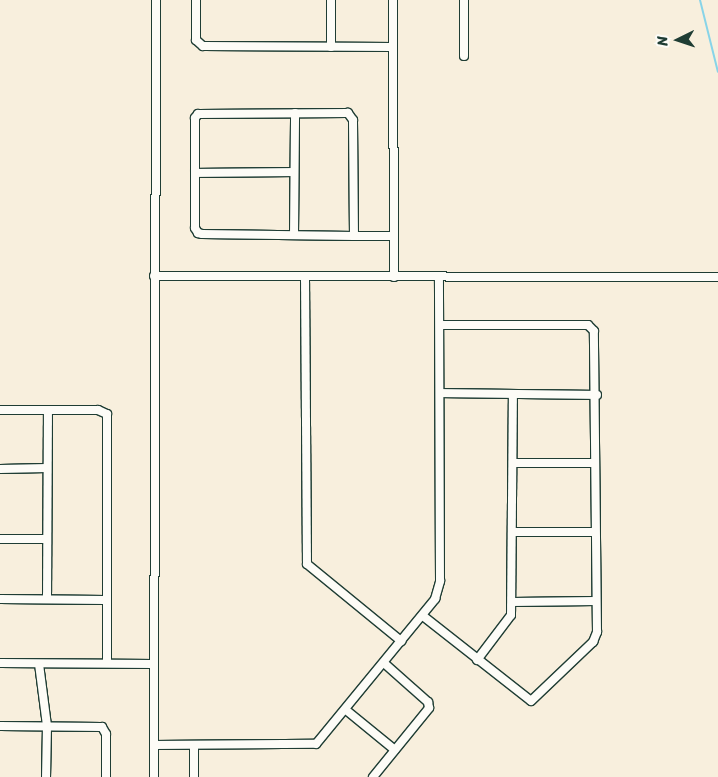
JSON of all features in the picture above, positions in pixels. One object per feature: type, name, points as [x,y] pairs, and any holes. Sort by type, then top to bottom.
[{"type":"street","points":[[154,777],[156,0]]},
{"type":"street","points":[[196,0],[196,40],[199,44],[393,47]]},
{"type":"street","points":[[331,0],[331,47]]},
{"type":"street","points":[[393,0],[392,236],[394,277]]},
{"type":"street","points":[[464,0],[464,56]]},
{"type":"street","points":[[294,113],[294,235]]},
{"type":"street","points":[[354,236],[351,116],[348,113],[198,114],[195,118],[195,228],[198,233],[354,236],[392,236]]},
{"type":"street","points":[[195,173],[293,172]]},
{"type":"street","points":[[154,276],[305,278],[718,277]]},
{"type":"street","points":[[305,278],[307,564],[401,641]]},
{"type":"street","points":[[154,745],[310,746],[320,741],[423,616],[435,598],[440,581],[440,278]]},
{"type":"street","points":[[423,616],[523,698],[534,700],[596,638],[595,463],[597,395],[594,331],[588,325],[440,325]]},
{"type":"street","points":[[440,393],[597,395]]},
{"type":"street","points":[[477,660],[508,622],[512,602],[513,394]]},
{"type":"street","points":[[0,410],[98,410],[106,414],[105,600],[107,663]]},
{"type":"street","points":[[47,599],[48,410]]},
{"type":"street","points":[[513,463],[595,463]]},
{"type":"street","points":[[0,469],[47,468]]},
{"type":"street","points":[[512,532],[595,532]]},
{"type":"street","points":[[0,539],[46,539]]},
{"type":"street","points":[[0,598],[105,600]]},
{"type":"street","points":[[512,602],[596,601]]},
{"type":"street","points":[[0,663],[153,664]]},
{"type":"street","points":[[373,777],[430,705],[384,663]]},
{"type":"street","points":[[39,664],[47,726],[46,777]]},
{"type":"street","points":[[346,710],[395,750]]},
{"type":"street","points":[[0,726],[105,729],[106,777]]},
{"type":"street","points":[[194,745],[194,777]]},
{"type":"waterway","points":[[700,0],[718,72]]}]
